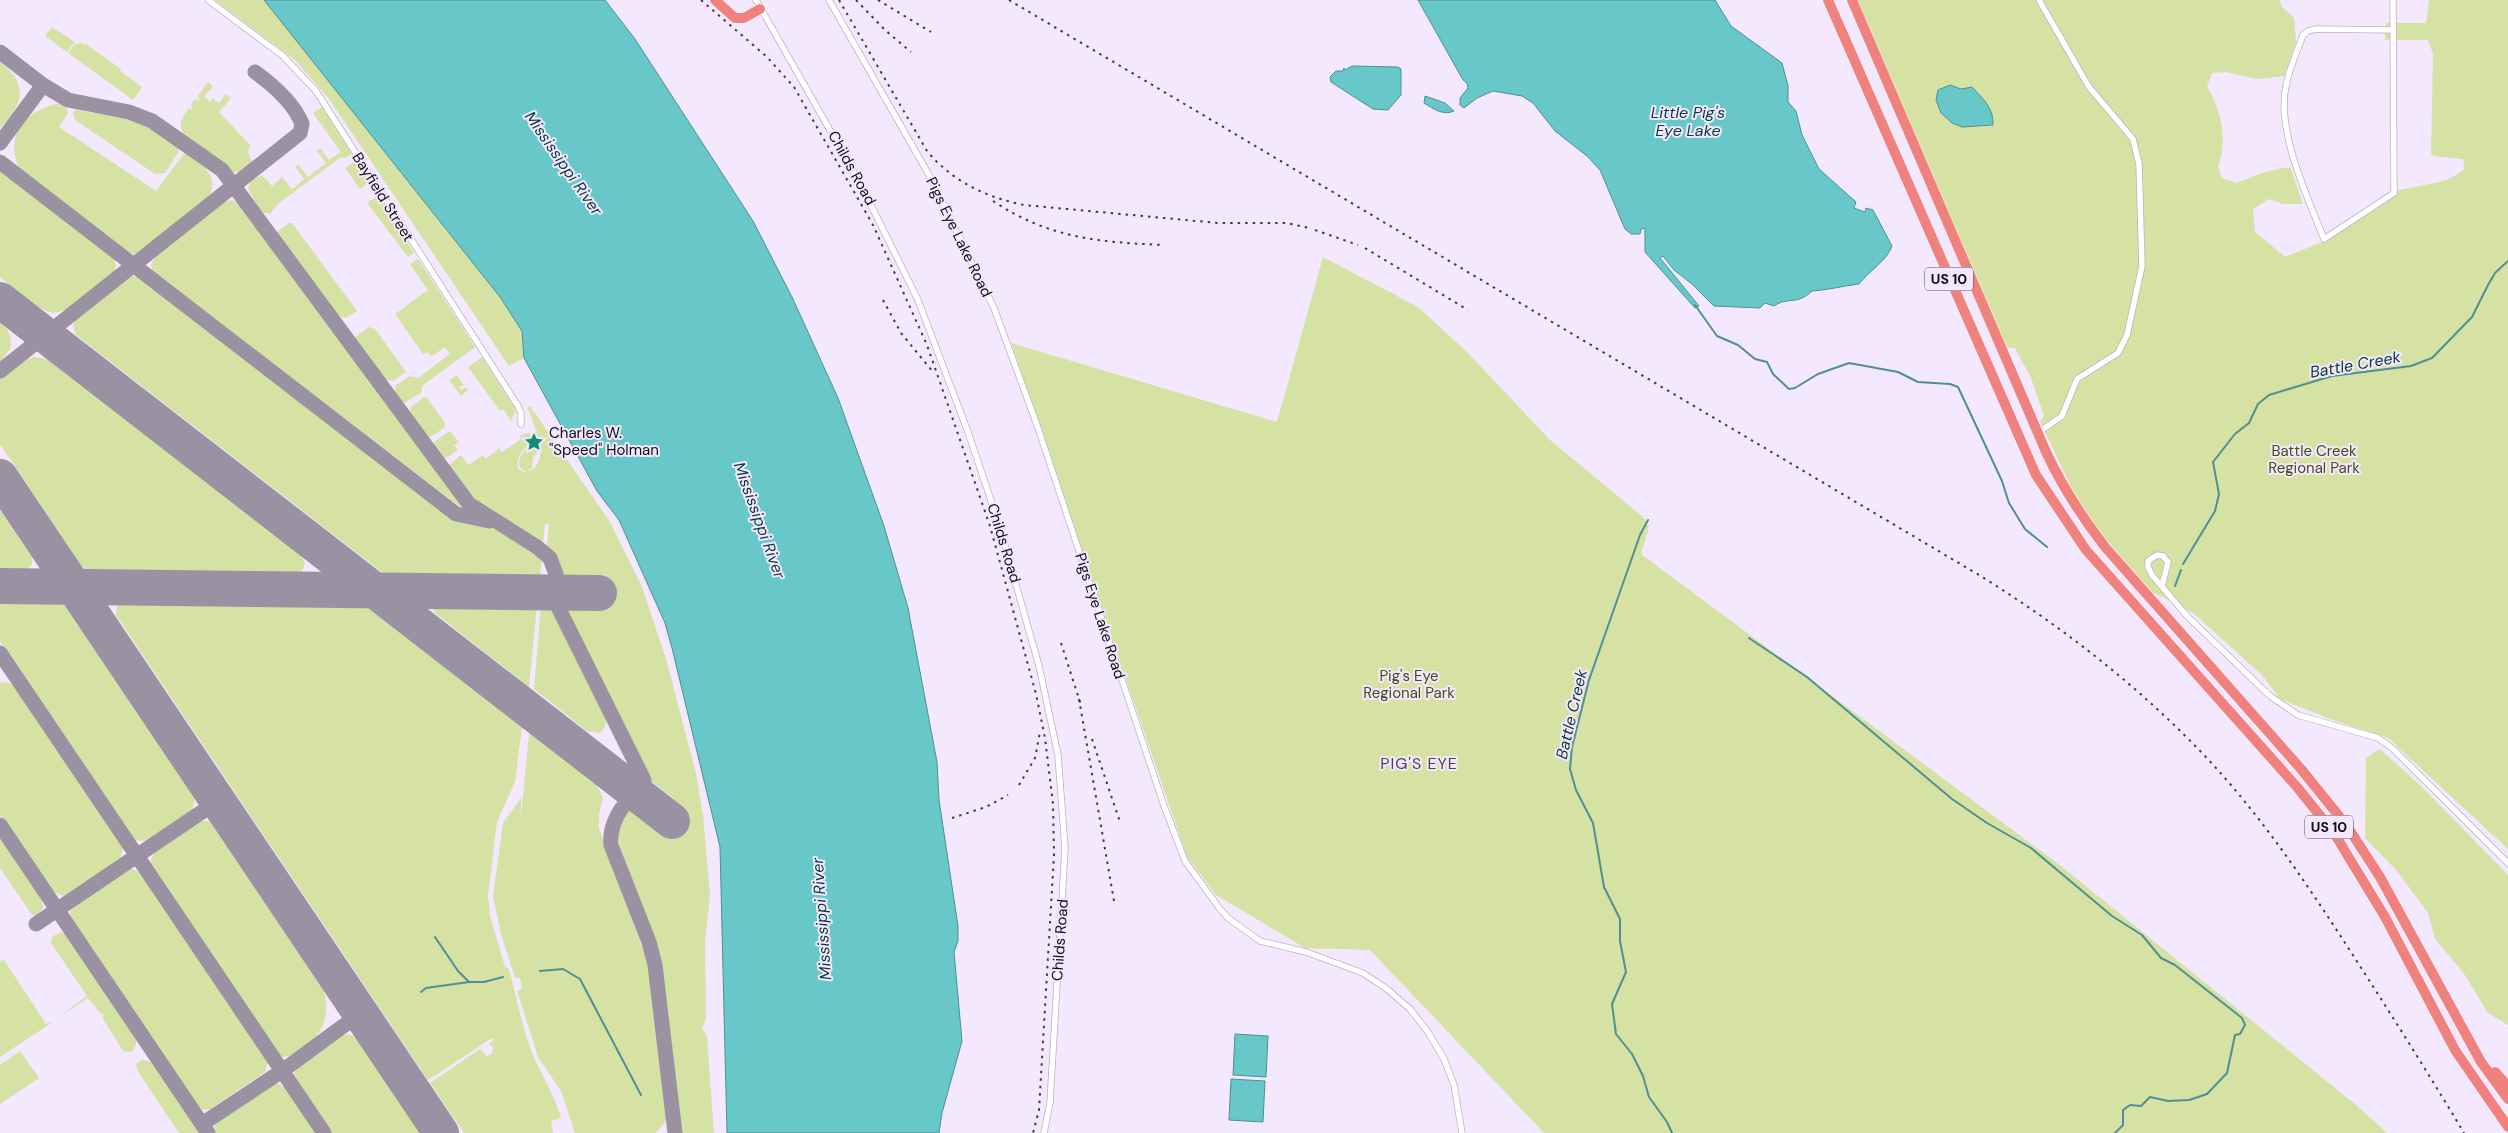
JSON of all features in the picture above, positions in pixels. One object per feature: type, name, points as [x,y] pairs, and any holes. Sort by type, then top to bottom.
[{"type":"highway","points":[[714,0],[736,18],[744,18],[758,4]]},
{"type":"highway","name":"US 10","points":[[1828,0],[2022,446],[2049,498],[2086,550],[2297,787],[2334,834],[2385,917],[2455,1050],[2508,1127]]},
{"type":"highway","name":"US 10","points":[[1852,0],[2067,495],[2105,547],[2301,769],[2346,826],[2380,877],[2481,1062],[2508,1099]]},
{"type":"highway","points":[[2481,1062],[2508,1086]]},
{"type":"street","name":"Bayfield Street","points":[[208,0],[283,56],[316,91],[518,406],[521,413],[521,424]]},
{"type":"street","name":"Pigs Eye Lake Road","points":[[829,0],[929,175],[994,308],[1037,425],[1163,803],[1185,861],[1220,910],[1260,941],[1306,952],[1363,973],[1387,989],[1410,1010],[1428,1032],[1444,1059],[1454,1085],[1462,1133]]},
{"type":"street","points":[[2039,0],[2089,86],[2133,138],[2139,164],[2142,266],[2127,335],[2118,353],[2077,380],[2062,416],[2039,432]]},
{"type":"street","points":[[2393,0],[2394,30],[2394,193],[2324,239],[2295,163],[2285,110],[2286,85],[2303,35],[2308,31],[2316,29],[2394,30]]},
{"type":"street","name":"Childs Road","points":[[758,4],[869,198],[927,322],[968,432],[1001,529],[1047,695],[1062,786],[1065,848],[1050,1103],[1044,1133]]},
{"type":"street","points":[[2162,586],[2168,562],[2166,558],[2158,555],[2149,558],[2147,564],[2152,575],[2197,626],[2270,696],[2298,715],[2378,738],[2392,748],[2508,863]]},
{"type":"green space","points":[[215,0],[264,0],[500,297],[522,331],[524,358],[509,366],[329,99],[296,61]]},
{"type":"green space","name":"Battle Creek Regional Park","points":[[1851,0],[2279,0],[2283,8],[2294,18],[2296,42],[2284,76],[2257,79],[2225,72],[2212,73],[2207,86],[2216,105],[2222,125],[2223,146],[2218,166],[2222,178],[2236,183],[2268,171],[2290,167],[2303,204],[2283,204],[2269,199],[2253,209],[2255,232],[2285,257],[2322,242],[2399,190],[2440,182],[2451,178],[2465,169],[2463,159],[2433,156],[2431,153],[2433,54],[2428,40],[2385,40],[2386,23],[2426,23],[2429,0],[2508,0],[2508,849],[2388,738],[2333,720],[2280,699],[2262,675],[2192,612],[2152,592],[2095,527],[2070,485],[2040,421],[2044,416],[2031,378],[2015,348],[1999,347]]},
{"type":"green space","points":[[52,27],[75,42],[67,52],[45,36]]},
{"type":"green space","points":[[80,42],[86,44],[121,69],[120,71],[142,87],[133,100],[68,53],[76,43],[78,45]]},
{"type":"green space","points":[[0,62],[12,73],[19,85],[20,91],[17,105],[0,128]]},
{"type":"green space","points":[[208,82],[213,86],[204,97],[210,102],[213,98],[219,103],[226,94],[231,98],[219,112],[250,145],[248,153],[252,161],[242,172],[233,172],[187,138],[182,130],[181,123],[184,116],[189,108],[193,111],[191,104],[195,99],[200,101],[198,96]]},
{"type":"green space","points":[[60,103],[66,106],[68,113],[59,127],[156,191],[183,155],[187,153],[204,167],[211,178],[211,191],[208,199],[142,251],[133,254],[127,251],[20,170],[15,157],[14,146],[16,135],[21,126],[37,112],[48,106]]},
{"type":"green space","points":[[322,107],[352,154],[345,158],[341,157],[279,203],[270,214],[261,212],[248,189],[251,181],[262,175],[272,186],[282,177],[292,189],[304,179],[295,167],[298,164],[308,177],[326,163],[317,151],[320,148],[329,160],[341,152],[313,113]]},
{"type":"green space","points":[[75,110],[118,117],[140,124],[178,146],[179,151],[165,173],[155,174],[75,120],[73,114]]},
{"type":"green space","points":[[356,160],[369,182],[360,189],[345,168]]},
{"type":"green space","points":[[0,169],[114,257],[116,266],[114,273],[66,310],[50,312],[38,307],[0,277]]},
{"type":"green space","points":[[378,196],[414,253],[408,257],[368,204],[368,202]]},
{"type":"green space","points":[[231,200],[240,204],[465,508],[463,509],[153,272],[151,265],[156,256],[223,203]]},
{"type":"green space","points":[[289,223],[292,223],[357,311],[346,318],[338,316],[276,233]]},
{"type":"green space","name":"Pig's Eye Regional Park","points":[[1323,257],[1418,307],[1467,352],[1550,440],[1643,517],[1649,527],[1641,554],[2061,866],[2356,1105],[2387,1133],[1544,1133],[1370,950],[1305,948],[1216,895],[1187,857],[1011,343],[1277,422]]},
{"type":"green space","points":[[418,259],[475,347],[422,386],[422,392],[404,403],[395,392],[396,385],[410,376],[418,378],[450,354],[445,347],[432,356],[427,352],[423,354],[395,314],[428,290],[410,264]]},
{"type":"green space","points":[[131,276],[138,276],[147,282],[451,517],[461,522],[493,528],[542,557],[540,575],[535,579],[397,578],[383,573],[76,335],[73,325],[76,319]]},
{"type":"green space","points":[[0,323],[9,333],[11,347],[0,363]]},
{"type":"green space","points":[[369,327],[375,329],[406,372],[393,381],[385,380],[354,338]]},
{"type":"green space","points":[[34,357],[47,359],[301,555],[305,563],[301,573],[292,577],[93,574],[85,571],[0,444],[0,379],[22,361]]},
{"type":"green space","points":[[482,357],[516,410],[511,421],[503,409],[500,411],[468,367]]},
{"type":"green space","points":[[457,375],[464,386],[459,386],[461,390],[466,387],[468,390],[461,396],[449,380]]},
{"type":"green space","points":[[424,397],[427,398],[445,423],[444,428],[430,437],[425,435],[410,412],[411,407]]},
{"type":"green space","points":[[530,406],[610,522],[642,587],[667,662],[696,774],[703,815],[710,895],[705,942],[706,1019],[702,1028],[707,1037],[714,1133],[681,1133],[660,960],[617,837],[618,826],[627,811],[631,811],[650,826],[660,818],[670,824],[676,816],[668,808],[674,799],[651,781],[563,604],[599,604],[600,581],[564,580],[559,560],[547,545],[549,524],[545,523],[543,543],[479,504],[448,466],[461,455],[468,465],[483,455],[486,459],[499,448],[502,452],[521,439],[520,435],[530,433],[533,442],[521,453],[518,460],[518,468],[523,472],[532,470],[539,461],[540,450],[535,427],[527,408]]},
{"type":"green space","points":[[450,431],[459,442],[454,445],[458,450],[444,459],[435,448],[434,442]]},
{"type":"green space","points":[[535,443],[537,452],[533,458],[532,468],[527,471],[522,470],[519,461],[526,449]]},
{"type":"green space","points":[[0,510],[32,557],[32,564],[22,572],[0,573]]},
{"type":"green space","points":[[0,597],[55,598],[62,602],[195,799],[192,811],[148,841],[134,840],[0,641]]},
{"type":"green space","points":[[126,599],[360,602],[522,727],[515,782],[497,822],[488,896],[490,916],[505,967],[509,969],[527,1039],[561,1118],[551,1121],[553,1133],[464,1133],[430,1083],[480,1049],[487,1056],[492,1054],[493,1048],[489,1044],[494,1040],[492,1038],[428,1080],[116,615],[117,605]]},
{"type":"green space","points":[[438,603],[537,604],[529,687],[435,613],[434,607]]},
{"type":"green space","points":[[541,605],[549,607],[556,616],[606,717],[605,727],[600,733],[587,731],[534,689]]},
{"type":"green space","points":[[0,682],[9,683],[17,688],[123,848],[120,859],[64,896],[52,891],[0,814]]},
{"type":"green space","points":[[529,733],[596,784],[603,798],[599,814],[599,828],[649,966],[667,1115],[665,1122],[656,1133],[575,1133],[561,1091],[538,1057],[517,991],[522,989],[520,978],[515,978],[501,934],[493,896],[503,823],[521,798],[521,818]]},
{"type":"green space","points":[[2380,749],[2422,787],[2508,875],[2508,1025],[2488,1013],[2463,972],[2435,939],[2428,913],[2397,871],[2365,838],[2366,758]]},
{"type":"green space","points":[[203,821],[210,822],[324,991],[326,1016],[316,1037],[303,1048],[285,1057],[278,1054],[151,864],[156,852],[168,840]]},
{"type":"green space","points":[[0,835],[41,897],[43,908],[37,915],[32,915],[0,868]]},
{"type":"green space","points":[[132,869],[142,873],[268,1061],[265,1072],[210,1109],[203,1110],[198,1106],[71,919],[70,913],[74,905],[125,871]]},
{"type":"green space","points":[[60,932],[68,936],[136,1037],[136,1045],[132,1052],[123,1051],[102,1017],[103,1013],[101,1014],[88,998],[57,1018],[87,996],[51,943],[52,937]]},
{"type":"green space","points":[[4,960],[46,1024],[53,1022],[0,1057],[0,963]]},
{"type":"green space","points":[[348,1034],[355,1036],[420,1133],[332,1133],[294,1075],[297,1066],[341,1036]]},
{"type":"green space","points":[[20,1051],[39,1078],[0,1104],[0,1065]]},
{"type":"green space","points":[[142,1060],[149,1061],[154,1065],[201,1133],[179,1133],[137,1070],[136,1064]]},
{"type":"green space","points":[[275,1083],[287,1088],[317,1133],[215,1133],[215,1125],[218,1119]]},
{"type":"water","name":"Mississippi River","points":[[264,0],[605,0],[635,39],[753,221],[792,297],[838,398],[884,526],[908,608],[937,762],[939,800],[958,926],[958,941],[954,952],[962,1041],[942,1113],[939,1133],[727,1133],[720,847],[665,623],[619,520],[597,491],[524,358],[522,331],[500,297]]},
{"type":"water","name":"Little Pig's Eye Lake","points":[[1418,0],[1715,0],[1731,26],[1782,63],[1788,86],[1788,102],[1796,111],[1802,135],[1819,169],[1856,202],[1854,208],[1865,212],[1866,208],[1873,210],[1892,246],[1889,252],[1859,284],[1812,291],[1797,300],[1779,303],[1774,306],[1765,303],[1760,308],[1714,306],[1692,284],[1674,270],[1663,256],[1660,258],[1699,306],[1695,308],[1645,252],[1645,228],[1641,229],[1640,234],[1631,234],[1625,229],[1600,170],[1587,156],[1555,131],[1533,103],[1522,96],[1493,91],[1477,98],[1464,108],[1460,105],[1460,98],[1468,88],[1467,83],[1463,80]]},
{"type":"water","points":[[1352,66],[1398,67],[1401,69],[1401,95],[1388,110],[1373,109],[1331,82],[1330,77],[1336,71],[1343,71],[1344,68],[1345,70]]},
{"type":"water","points":[[1950,85],[1961,89],[1972,87],[1990,109],[1993,125],[1962,127],[1952,123],[1941,113],[1936,100],[1938,90]]},
{"type":"water","points":[[1425,96],[1445,103],[1454,111],[1446,113],[1435,109],[1424,103]]},
{"type":"water","points":[[1235,1034],[1268,1036],[1266,1077],[1233,1075]]},
{"type":"water","points":[[1231,1079],[1265,1081],[1263,1122],[1229,1120]]},
{"type":"waterway","name":"Battle Creek","points":[[2183,564],[2215,511],[2219,494],[2213,462],[2235,434],[2249,423],[2258,404],[2269,395],[2332,376],[2411,366],[2432,358],[2472,317],[2495,273],[2508,261]]},
{"type":"waterway","name":"Battle Creek","points":[[1695,305],[1717,336],[1738,345],[1755,359],[1767,362],[1773,374],[1789,389],[1795,388],[1818,374],[1849,363],[1898,372],[1918,382],[1950,384],[1958,387],[2002,481],[2009,503],[2025,529],[2047,547]]},
{"type":"waterway","name":"Battle Creek","points":[[1648,520],[1640,535],[1589,680],[1572,747],[1570,769],[1576,790],[1593,823],[1604,887],[1620,919],[1620,941],[1626,972],[1612,1004],[1616,1034],[1632,1054],[1643,1076],[1649,1097],[1667,1122],[1672,1133]]},
{"type":"waterway","name":"Battle Creek","points":[[2175,586],[2181,570]]},
{"type":"waterway","points":[[1749,638],[1807,677],[1952,799],[1987,823],[2031,848],[2112,916],[2142,935],[2161,958],[2175,965],[2242,1018],[2245,1025],[2240,1034],[2235,1035],[2227,1073],[2207,1094],[2189,1100],[2168,1101],[2150,1097],[2141,1106],[2130,1105],[2123,1110],[2123,1125],[2115,1133]]},
{"type":"waterway","points":[[435,937],[458,971],[469,982],[484,982],[503,977]]},
{"type":"waterway","points":[[540,971],[563,969],[580,979],[641,1095]]},
{"type":"waterway","points":[[421,992],[426,988],[469,982]]},
{"type":"taxiway","points":[[0,52],[43,85],[68,100],[129,112],[152,121],[222,170],[469,504],[537,547],[550,558],[556,574],[557,605],[644,780],[620,810],[613,827],[611,845],[649,942],[655,965],[675,1133]]},
{"type":"taxiway","points":[[0,371],[300,133],[302,124],[294,109],[276,89],[255,72]]},
{"type":"taxiway","points":[[0,143],[43,85]]},
{"type":"taxiway","points":[[0,162],[456,514],[489,521]]},
{"type":"taxiway","points":[[0,653],[324,1133]]},
{"type":"taxiway","points":[[36,924],[218,801]]},
{"type":"taxiway","points":[[0,825],[208,1133]]},
{"type":"taxiway","points":[[202,1124],[282,1071],[361,1013]]},
{"type":"runway","points":[[0,300],[672,821]]},
{"type":"runway","points":[[0,477],[441,1133]]},
{"type":"runway","points":[[0,586],[599,593]]},
{"type":"railway","points":[[701,0],[767,57],[794,87],[873,225],[927,345],[990,526],[1036,694],[1045,738],[1053,804],[1054,855],[1039,1110],[1033,1133]]},
{"type":"railway","points":[[839,0],[927,151],[947,171],[970,186],[1010,202],[1024,205],[1218,223],[1287,223],[1309,228]]},
{"type":"railway","points":[[856,0],[885,30],[911,52]]},
{"type":"railway","points":[[878,0],[931,32]]},
{"type":"railway","points":[[1009,0],[1979,575],[2009,594],[2097,657],[2178,728],[2246,803],[2304,881],[2412,1048],[2464,1133]]},
{"type":"railway","points":[[993,201],[1034,223],[1074,236],[1095,240],[1163,245]]},
{"type":"railway","points":[[1315,230],[1358,245]]},
{"type":"railway","points":[[1365,248],[1468,310]]},
{"type":"railway","points":[[883,300],[901,333],[933,372]]},
{"type":"railway","points":[[1061,643],[1081,705]]},
{"type":"railway","points":[[1079,699],[1114,901]]},
{"type":"railway","points":[[1019,785],[1035,758],[1040,732]]},
{"type":"railway","points":[[1092,739],[1120,822]]},
{"type":"railway","points":[[952,818],[986,807],[1008,795]]},
{"type":"place","name":"Charles W. \"Speed\" Holman","points":[[534,442]]},
{"type":"district","name":"PIG'S EYE","points":[[1419,763]]}]
